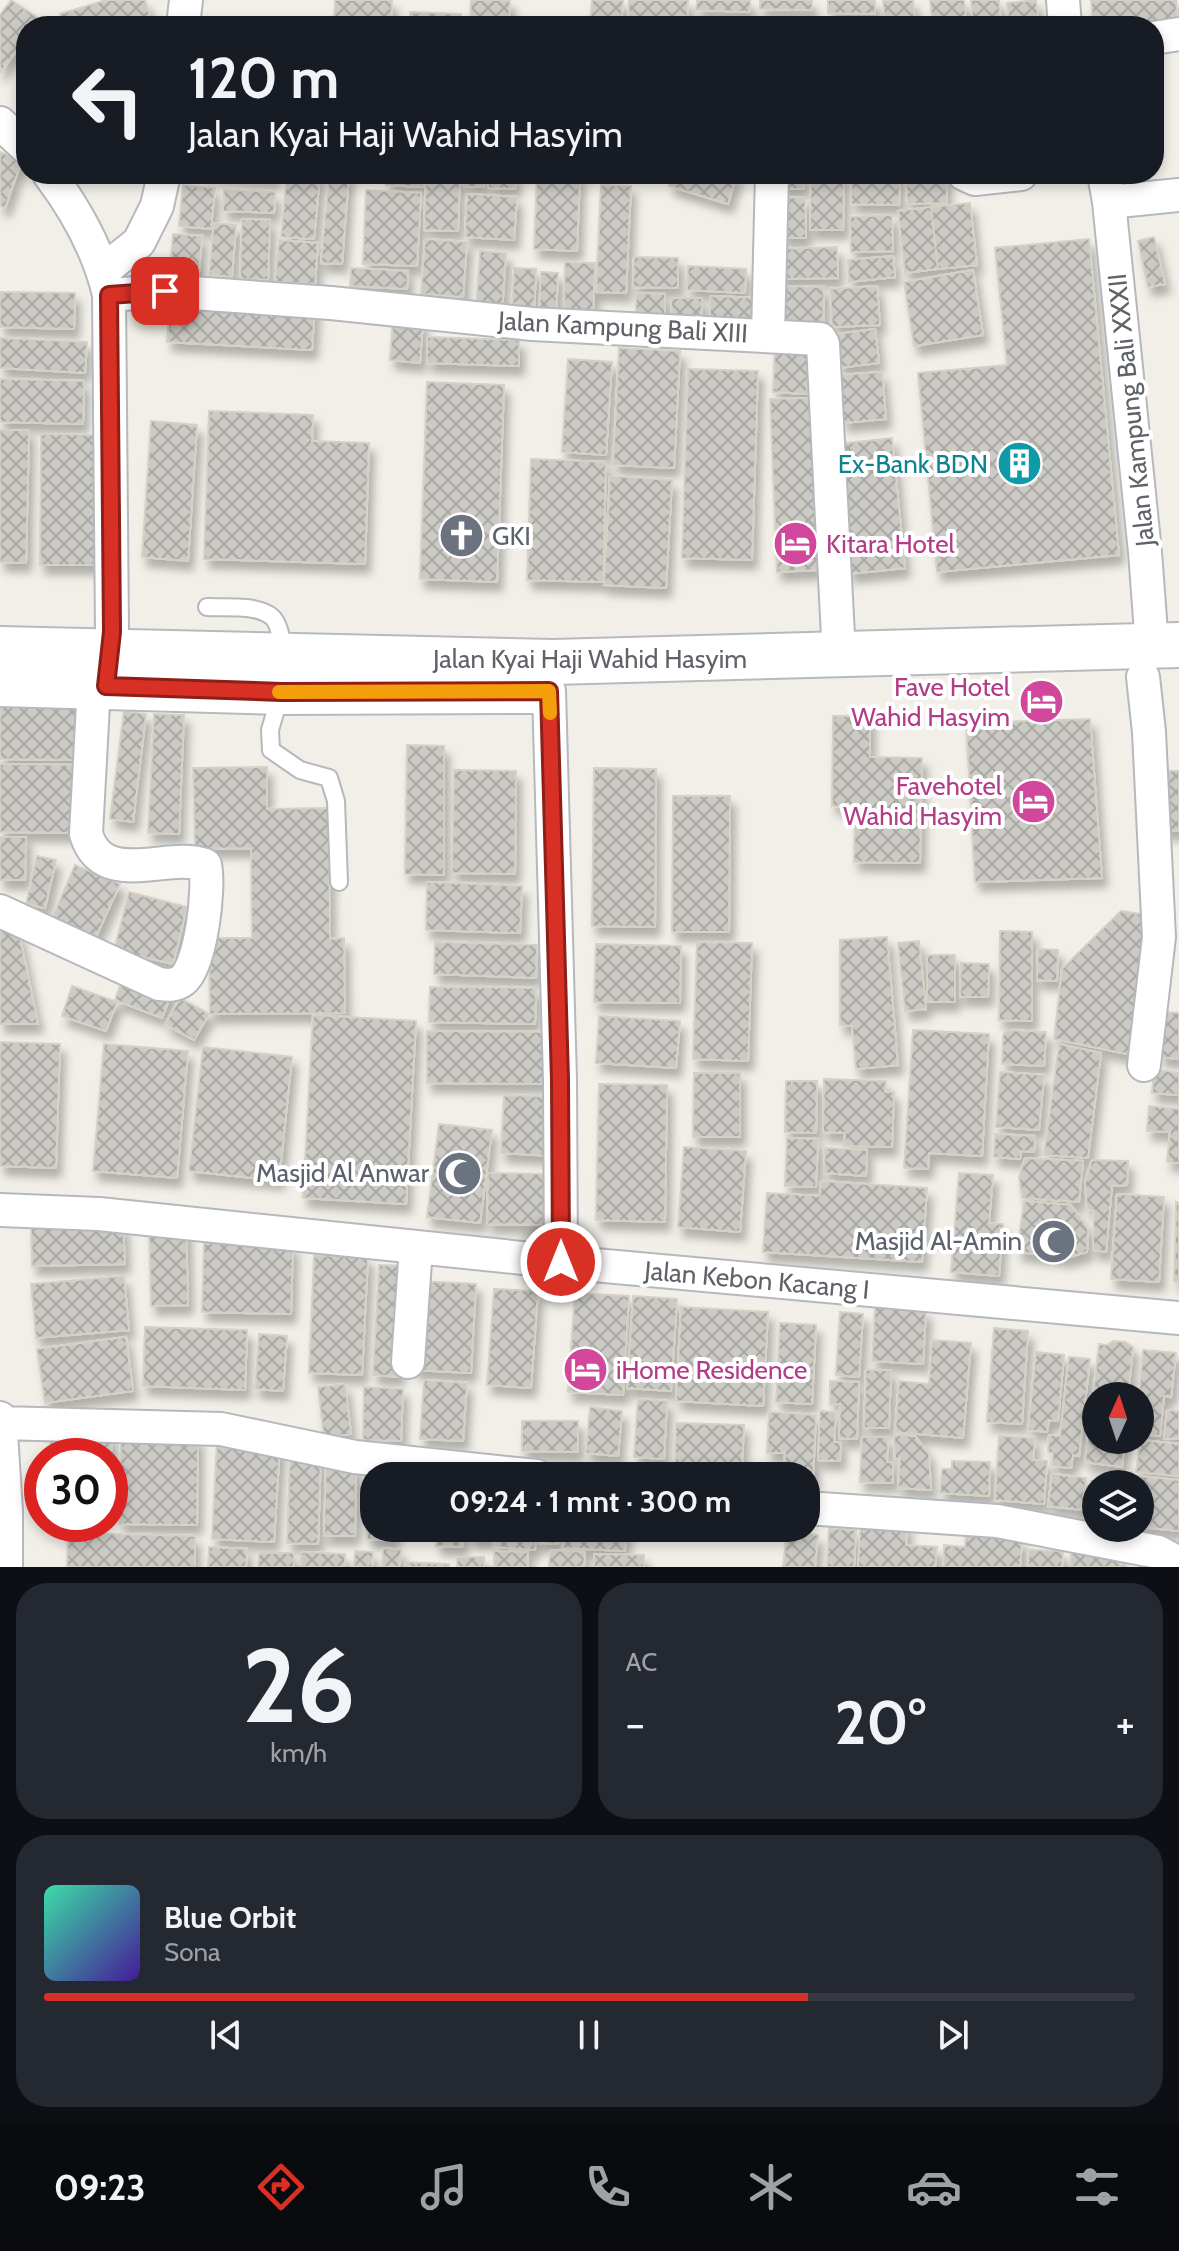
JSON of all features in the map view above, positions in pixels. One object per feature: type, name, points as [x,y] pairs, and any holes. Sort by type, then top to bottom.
[{"type":"main road","name":"Jalan Kyai Haji Wahid Hasyim","points":[[0,649],[103,675]]},
{"type":"main road","name":"Jalan Kyai Haji Wahid Hasyim","points":[[0,684],[103,675],[283,674],[553,662],[839,656],[1163,661]]},
{"type":"main road","name":"Jalan Kyai Haji Wahid Hasyim","points":[[283,674],[549,691],[1163,661]]},
{"type":"street","points":[[0,123],[16,138]]},
{"type":"street","points":[[0,911],[159,984],[171,985],[181,982],[190,972],[204,921],[208,879],[205,865],[192,860],[157,866],[117,863],[102,858],[90,848],[86,834],[103,675],[106,283],[87,233],[55,184]]},
{"type":"street","points":[[106,283],[139,242],[157,206],[162,184]]},
{"type":"street","points":[[768,336],[772,184]]},
{"type":"street","points":[[1106,188],[1179,195]]},
{"type":"street","name":"Jalan Kampung Bali XXXII","points":[[1106,188],[1145,552],[1163,661],[1149,732],[1159,937],[1144,1065]]},
{"type":"street","name":"Jalan Kampung Bali XIII","points":[[106,283],[532,324],[814,337],[823,344],[839,656]]},
{"type":"street","points":[[549,691],[560,1080],[561,1262]]},
{"type":"street","name":"Jalan Kebon Kacang I","points":[[0,1210],[99,1214],[561,1262],[1179,1318]]},
{"type":"street","points":[[408,1362],[416,1247]]},
{"type":"street","points":[[6,1567],[0,1420],[221,1429],[355,1457],[403,1462]]},
{"type":"street","points":[[820,1509],[997,1521],[1158,1552],[1179,1563]]},
{"type":"lane","points":[[207,607],[255,610],[271,616],[277,624],[283,674],[270,730],[271,750],[300,770],[329,778],[336,801],[339,882]]},
{"type":"building","points":[[11,0],[35,16],[16,16],[16,51],[0,73],[0,15]]},
{"type":"building","points":[[106,0],[145,0],[150,16],[61,16]]},
{"type":"building","points":[[335,0],[392,0],[391,16],[334,16]]},
{"type":"building","points":[[471,0],[510,0],[509,16],[470,16]]},
{"type":"building","points":[[592,0],[623,0],[622,16],[591,16]]},
{"type":"building","points":[[629,0],[688,0],[687,16],[628,16]]},
{"type":"building","points":[[697,0],[750,0],[750,12],[696,10]]},
{"type":"building","points":[[760,0],[812,0],[812,10],[760,9]]},
{"type":"building","points":[[828,0],[875,0],[875,14],[828,13]]},
{"type":"building","points":[[883,0],[913,0],[914,16],[884,16]]},
{"type":"building","points":[[930,0],[964,0],[966,16],[932,16]]},
{"type":"building","points":[[971,0],[999,0],[1000,16],[972,16]]},
{"type":"building","points":[[1036,0],[1038,16],[1008,16],[1007,3]]},
{"type":"building","points":[[1091,0],[1176,0],[1178,27],[1164,27],[1164,16],[1092,16]]},
{"type":"building","points":[[410,12],[461,14],[461,16],[410,16]]},
{"type":"building","points":[[0,152],[16,158],[16,177],[5,208],[0,206]]},
{"type":"building","points":[[286,184],[319,184],[314,239],[281,237]]},
{"type":"building","points":[[328,184],[348,184],[342,264],[321,263]]},
{"type":"building","points":[[386,184],[423,184],[423,187]]},
{"type":"building","points":[[426,184],[460,184],[458,231],[424,230]]},
{"type":"building","points":[[464,184],[484,184],[484,187],[464,187]]},
{"type":"building","points":[[488,184],[515,184],[515,189],[488,188]]},
{"type":"building","points":[[537,184],[580,184],[577,251],[534,249]]},
{"type":"building","points":[[670,184],[734,184],[728,204]]},
{"type":"building","points":[[778,184],[804,184],[804,189],[778,189]]},
{"type":"building","points":[[811,184],[844,184],[843,230],[810,230]]},
{"type":"building","points":[[852,184],[900,184],[899,205],[851,204]]},
{"type":"building","points":[[906,184],[946,184],[947,203],[907,204]]},
{"type":"building","points":[[183,185],[215,188],[211,229],[179,226]]},
{"type":"building","points":[[601,185],[631,186],[626,293],[596,292]]},
{"type":"building","points":[[224,190],[275,192],[274,213],[223,211]]},
{"type":"building","points":[[366,190],[421,193],[417,266],[363,264]]},
{"type":"building","points":[[467,194],[517,197],[514,240],[465,237]]},
{"type":"building","points":[[805,197],[806,238],[781,238],[781,198]]},
{"type":"building","points":[[970,203],[977,265],[938,269],[931,207]]},
{"type":"building","points":[[931,207],[938,269],[905,273],[898,211]]},
{"type":"building","points":[[892,215],[893,251],[851,252],[850,217]]},
{"type":"building","points":[[242,219],[270,220],[268,280],[240,279]]},
{"type":"building","points":[[214,223],[236,225],[232,277],[209,275]]},
{"type":"building","points":[[173,234],[202,236],[199,272],[170,270]]},
{"type":"building","points":[[1154,237],[1165,284],[1148,287],[1138,241]]},
{"type":"building","points":[[425,239],[467,242],[463,297],[421,294]]},
{"type":"building","name":"Ex-Bank BDN","points":[[1089,239],[1119,555],[937,572],[918,373],[1007,365],[995,248]]},
{"type":"building","points":[[279,240],[318,243],[315,284],[275,282]]},
{"type":"building","points":[[837,247],[838,278],[779,279],[777,249]]},
{"type":"building","points":[[480,251],[506,253],[502,313],[476,311]]},
{"type":"building","points":[[893,256],[895,277],[849,282],[848,260]]},
{"type":"building","points":[[634,257],[678,258],[678,288],[633,287]]},
{"type":"building","points":[[565,262],[595,263],[593,314],[564,313]]},
{"type":"building","points":[[688,266],[746,269],[745,293],[687,290]]},
{"type":"building","points":[[351,268],[408,271],[407,289],[350,286]]},
{"type":"building","points":[[514,268],[536,269],[534,314],[512,313]]},
{"type":"building","points":[[973,270],[983,335],[914,346],[904,282]]},
{"type":"building","points":[[541,272],[558,273],[556,315],[539,315]]},
{"type":"building","points":[[782,286],[824,287],[823,326],[781,325]]},
{"type":"building","points":[[877,286],[880,325],[832,327],[830,289]]},
{"type":"building","points":[[0,292],[75,293],[74,329],[0,327]]},
{"type":"building","points":[[636,293],[665,294],[665,318],[636,317]]},
{"type":"building","points":[[710,296],[761,298],[760,326],[710,324]]},
{"type":"building","points":[[170,297],[315,306],[312,350],[167,342]]},
{"type":"building","points":[[671,298],[702,298],[702,322],[672,323]]},
{"type":"building","points":[[393,319],[423,321],[420,363],[390,360]]},
{"type":"building","points":[[875,329],[879,363],[839,368],[835,334]]},
{"type":"building","points":[[427,337],[519,340],[519,366],[427,363]]},
{"type":"building","points":[[0,338],[87,342],[85,373],[0,368]]},
{"type":"building","points":[[775,345],[809,346],[807,394],[773,392]]},
{"type":"building","points":[[619,348],[680,351],[674,468],[613,465]]},
{"type":"building","points":[[568,359],[612,362],[606,455],[562,452]]},
{"type":"building","points":[[688,369],[758,371],[752,560],[682,558]]},
{"type":"building","points":[[882,372],[886,419],[843,423],[839,375]]},
{"type":"building","points":[[0,379],[84,381],[83,424],[0,422]]},
{"type":"building","points":[[427,382],[504,385],[497,582],[420,579]]},
{"type":"building","points":[[810,398],[818,570],[777,572],[770,399]]},
{"type":"building","points":[[209,411],[313,415],[312,441],[369,443],[365,564],[204,559]]},
{"type":"building","points":[[151,421],[197,425],[188,561],[142,557]]},
{"type":"building","points":[[0,430],[29,430],[26,563],[0,562]]},
{"type":"building","points":[[41,434],[100,435],[99,565],[40,565]]},
{"type":"building","points":[[892,438],[905,568],[849,574],[837,444]]},
{"type":"building","points":[[531,459],[606,462],[603,582],[527,580]]},
{"type":"building","points":[[610,476],[672,480],[666,588],[604,585]]},
{"type":"building","points":[[0,706],[78,706],[77,760],[0,759]]},
{"type":"building","points":[[124,711],[146,714],[133,822],[110,819]]},
{"type":"building","points":[[154,714],[184,715],[179,834],[148,833]]},
{"type":"building","points":[[833,716],[870,716],[870,757],[922,758],[920,863],[854,862],[855,807],[832,806]]},
{"type":"building","name":"Favehotel Wahid Hasyim","points":[[1090,719],[1102,878],[975,882],[966,723]]},
{"type":"building","points":[[407,745],[444,746],[444,875],[405,874]]},
{"type":"building","points":[[0,764],[76,765],[75,833],[0,832]]},
{"type":"building","points":[[267,767],[267,809],[329,808],[330,939],[344,938],[345,1013],[210,1014],[209,938],[252,938],[251,848],[195,849],[193,768]]},
{"type":"building","points":[[594,768],[656,769],[655,927],[592,926]]},
{"type":"building","points":[[454,770],[516,771],[515,874],[452,873]]},
{"type":"building","points":[[1161,771],[1179,771],[1179,831],[1163,831]]},
{"type":"building","points":[[673,796],[730,796],[729,932],[672,932]]},
{"type":"building","points":[[0,837],[26,837],[25,880],[0,880]]},
{"type":"building","points":[[37,856],[56,860],[45,908],[26,904]]},
{"type":"building","points":[[75,865],[120,884],[94,941],[50,923]]},
{"type":"building","points":[[427,882],[522,886],[520,933],[426,930]]},
{"type":"building","points":[[129,892],[187,907],[173,964],[114,950]]},
{"type":"building","points":[[1121,911],[1155,916],[1137,1056],[1054,1039],[1062,969]]},
{"type":"building","points":[[0,925],[19,933],[38,1024],[0,1024]]},
{"type":"building","points":[[1000,931],[1032,932],[1032,1021],[999,1020]]},
{"type":"building","points":[[887,937],[898,1065],[856,1069],[852,1026],[840,1025],[840,940]]},
{"type":"building","points":[[919,941],[926,1009],[905,1011],[898,943]]},
{"type":"building","points":[[435,942],[537,945],[536,978],[434,974]]},
{"type":"building","points":[[697,942],[752,943],[748,1061],[693,1059]]},
{"type":"building","points":[[596,944],[681,946],[680,1003],[594,1002]]},
{"type":"building","points":[[1038,949],[1058,950],[1057,981],[1037,980]]},
{"type":"building","points":[[927,955],[955,955],[955,1002],[927,1002]]},
{"type":"building","points":[[961,963],[989,964],[988,997],[960,997]]},
{"type":"building","points":[[125,972],[173,990],[162,1018],[115,1000]]},
{"type":"building","points":[[72,986],[117,1002],[106,1031],[62,1016]]},
{"type":"building","points":[[430,987],[536,988],[535,1024],[429,1022]]},
{"type":"building","points":[[180,998],[209,1014],[194,1040],[165,1024]]},
{"type":"building","points":[[1165,1012],[1179,1013],[1179,1059],[1159,1057]]},
{"type":"building","points":[[313,1015],[416,1021],[406,1204],[303,1198]]},
{"type":"building","points":[[599,1016],[680,1021],[676,1068],[596,1063]]},
{"type":"building","points":[[913,1030],[989,1034],[982,1156],[929,1153],[928,1169],[904,1168]]},
{"type":"building","points":[[1007,1030],[1046,1032],[1044,1066],[1002,1064],[1003,1035]]},
{"type":"building","points":[[427,1031],[550,1032],[550,1084],[427,1083]]},
{"type":"building","points":[[0,1042],[60,1044],[56,1168],[0,1166]]},
{"type":"building","points":[[104,1044],[188,1051],[177,1178],[93,1171]]},
{"type":"building","points":[[1059,1044],[1101,1053],[1088,1158],[1044,1155]]},
{"type":"building","points":[[203,1047],[292,1057],[279,1181],[189,1171]]},
{"type":"building","points":[[1154,1069],[1179,1073],[1179,1095],[1152,1093]]},
{"type":"building","points":[[1000,1072],[1044,1075],[1039,1130],[996,1127]]},
{"type":"building","points":[[694,1073],[740,1073],[740,1137],[693,1137]]},
{"type":"building","points":[[824,1079],[886,1081],[885,1092],[894,1092],[892,1147],[844,1146],[845,1133],[823,1132]]},
{"type":"building","points":[[786,1081],[817,1081],[816,1133],[785,1132]]},
{"type":"building","points":[[599,1084],[667,1085],[665,1222],[596,1220]]},
{"type":"building","points":[[504,1095],[555,1097],[552,1156],[501,1153]]},
{"type":"building","points":[[1149,1106],[1179,1109],[1179,1163],[1167,1162],[1170,1132],[1147,1131]]},
{"type":"building","name":"Masjid Al Anwar","points":[[439,1124],[492,1130],[480,1223],[427,1217]]},
{"type":"building","points":[[995,1134],[1035,1136],[1034,1152],[1021,1151],[1020,1159],[994,1157]]},
{"type":"building","points":[[787,1138],[818,1139],[816,1187],[785,1186]]},
{"type":"building","points":[[684,1147],[746,1151],[740,1232],[678,1227]]},
{"type":"building","points":[[825,1148],[867,1150],[866,1176],[824,1173]]},
{"type":"building","points":[[1025,1158],[1083,1161],[1079,1202],[1022,1198],[1019,1177]]},
{"type":"building","points":[[1092,1160],[1128,1161],[1127,1185],[1112,1186],[1106,1252],[1093,1250],[1094,1210],[1087,1209],[1085,1181]]},
{"type":"building","points":[[488,1173],[548,1174],[548,1225],[487,1224]]},
{"type":"building","points":[[959,1173],[993,1175],[989,1223],[1003,1224],[999,1276],[951,1272]]},
{"type":"building","points":[[821,1181],[927,1188],[922,1262],[763,1252],[767,1193],[820,1196]]},
{"type":"building","points":[[1117,1194],[1164,1197],[1159,1282],[1111,1279]]},
{"type":"building","name":"Masjid Al-Amin","points":[[1024,1201],[1071,1205],[1088,1229],[1087,1252],[1066,1258],[1017,1252]]},
{"type":"building","points":[[1176,1202],[1179,1203],[1179,1283],[1174,1281]]},
{"type":"building","points":[[123,1224],[125,1264],[32,1266],[31,1226]]},
{"type":"building","points":[[149,1225],[186,1225],[188,1305],[151,1306]]},
{"type":"building","points":[[204,1243],[293,1245],[291,1314],[202,1312]]},
{"type":"building","points":[[314,1255],[368,1257],[362,1375],[309,1373]]},
{"type":"building","points":[[379,1265],[405,1266],[399,1377],[373,1375]]},
{"type":"building","points":[[124,1276],[129,1330],[36,1338],[31,1284]]},
{"type":"building","points":[[418,1281],[476,1284],[471,1373],[413,1370]]},
{"type":"building","points":[[494,1289],[538,1291],[531,1388],[487,1385]]},
{"type":"building","points":[[575,1293],[629,1296],[623,1395],[568,1392]]},
{"type":"building","points":[[633,1296],[677,1299],[671,1391],[627,1388]]},
{"type":"building","points":[[681,1307],[768,1312],[763,1406],[676,1401]]},
{"type":"building","points":[[875,1307],[926,1310],[923,1364],[872,1361]]},
{"type":"building","points":[[840,1312],[863,1314],[859,1377],[836,1375]]},
{"type":"building","points":[[780,1323],[816,1325],[812,1404],[776,1402]]},
{"type":"building","points":[[145,1327],[247,1330],[245,1390],[143,1386]]},
{"type":"building","points":[[994,1328],[1028,1331],[1022,1424],[987,1422]]},
{"type":"building","points":[[259,1334],[287,1336],[283,1391],[255,1389]]},
{"type":"building","points":[[126,1337],[133,1391],[45,1403],[37,1349]]},
{"type":"building","points":[[932,1340],[971,1343],[963,1438],[895,1432],[899,1381],[929,1384]]},
{"type":"building","points":[[1113,1341],[1125,1342],[1133,1347],[1129,1382],[1094,1382],[1099,1344],[1107,1345]]},
{"type":"building","points":[[1143,1350],[1176,1353],[1171,1397],[1164,1396],[1160,1436],[1154,1435],[1154,1382],[1140,1382]]},
{"type":"building","points":[[1036,1352],[1064,1355],[1058,1421],[1049,1420],[1047,1432],[1028,1430]]},
{"type":"building","points":[[1069,1357],[1090,1359],[1087,1382],[1082,1382],[1079,1456],[1073,1455],[1071,1468],[1052,1466],[1053,1453],[1048,1452],[1049,1435],[1060,1436]]},
{"type":"building","points":[[866,1370],[891,1370],[889,1428],[864,1428]]},
{"type":"building","points":[[424,1380],[467,1383],[463,1441],[420,1439]]},
{"type":"building","points":[[830,1381],[859,1382],[857,1439],[839,1438],[840,1404],[830,1404]]},
{"type":"building","points":[[345,1384],[351,1434],[324,1438],[318,1387]]},
{"type":"building","points":[[364,1387],[403,1389],[401,1441],[363,1440]]},
{"type":"building","points":[[638,1399],[667,1401],[664,1459],[634,1457]]},
{"type":"building","points":[[590,1407],[622,1411],[618,1456],[586,1453]]},
{"type":"building","points":[[1167,1410],[1179,1411],[1179,1439],[1164,1438]]},
{"type":"building","points":[[820,1411],[836,1412],[834,1442],[841,1442],[840,1461],[818,1460]]},
{"type":"building","points":[[769,1412],[816,1415],[814,1462],[785,1462],[785,1453],[767,1453]]},
{"type":"building","points":[[522,1421],[578,1421],[578,1452],[522,1451]]},
{"type":"building","points":[[676,1423],[744,1425],[742,1462],[675,1462]]},
{"type":"building","points":[[51,1431],[112,1434],[112,1438],[50,1438]]},
{"type":"building","points":[[894,1435],[915,1436],[929,1454],[931,1490],[898,1488],[900,1458],[895,1459]]},
{"type":"building","points":[[999,1436],[1035,1438],[1033,1460],[1047,1461],[1044,1504],[995,1500]]},
{"type":"building","points":[[198,1437],[197,1525],[128,1524],[128,1438],[121,1438]]},
{"type":"building","points":[[862,1437],[888,1437],[887,1462],[893,1462],[893,1483],[860,1482]]},
{"type":"building","points":[[217,1440],[280,1444],[274,1542],[212,1539]]},
{"type":"building","points":[[1154,1441],[1179,1444],[1179,1476],[1154,1474],[1154,1470],[1136,1470],[1138,1454],[1154,1454]]},
{"type":"building","points":[[290,1452],[321,1453],[318,1544],[287,1543]]},
{"type":"building","points":[[1086,1454],[1123,1454],[1122,1467],[1085,1462]]},
{"type":"building","points":[[952,1461],[990,1462],[989,1496],[940,1493],[942,1469],[952,1469]]},
{"type":"building","points":[[326,1463],[356,1464],[355,1536],[324,1536]]},
{"type":"building","points":[[1052,1474],[1082,1478],[1082,1510],[1048,1506]]},
{"type":"building","points":[[1154,1478],[1179,1480],[1179,1531],[1154,1528]]},
{"type":"building","points":[[861,1515],[907,1524],[906,1545],[937,1547],[935,1567],[858,1567]]},
{"type":"building","points":[[967,1521],[994,1523],[992,1537],[1022,1539],[1020,1567],[943,1567],[944,1545],[965,1547]]},
{"type":"building","points":[[829,1528],[856,1530],[854,1567],[827,1567]]},
{"type":"building","points":[[128,1534],[195,1536],[195,1567],[67,1567],[68,1542],[128,1542]]},
{"type":"building","points":[[436,1542],[463,1542],[462,1547],[436,1546]]},
{"type":"building","points":[[494,1542],[535,1542],[535,1550],[494,1547]]},
{"type":"building","points":[[562,1542],[625,1542],[625,1551],[562,1548]]},
{"type":"building","points":[[786,1542],[817,1542],[815,1567],[783,1567]]},
{"type":"building","points":[[209,1547],[247,1549],[246,1567],[208,1567]]},
{"type":"building","points":[[383,1548],[401,1550],[399,1567],[382,1567]]},
{"type":"building","points":[[550,1550],[585,1552],[584,1567],[549,1567]]},
{"type":"building","points":[[1029,1550],[1063,1551],[1062,1567],[1028,1567]]},
{"type":"building","points":[[355,1551],[373,1552],[372,1567],[354,1567]]},
{"type":"building","points":[[494,1551],[528,1552],[528,1567],[494,1567]]},
{"type":"building","points":[[301,1552],[345,1554],[345,1567],[301,1567]]},
{"type":"building","points":[[1071,1552],[1121,1554],[1120,1567],[1070,1567]]},
{"type":"building","points":[[259,1553],[294,1553],[294,1567],[258,1567]]},
{"type":"building","points":[[594,1554],[644,1555],[644,1567],[594,1567]]},
{"type":"building","points":[[457,1557],[484,1557],[484,1567],[457,1567]]},
{"type":"building","points":[[405,1562],[449,1564],[449,1567],[405,1567]]},
{"type":"slow traffic","points":[[279,692],[549,691],[550,713]]},
{"type":"place","name":"Ex-Bank BDN","points":[[1019,464]]},
{"type":"place","name":"GKI","points":[[461,536]]},
{"type":"place","name":"Kitara Hotel","points":[[795,544]]},
{"type":"place","name":"Fave Hotel Wahid Hasyim","points":[[1041,702]]},
{"type":"place","name":"Favehotel Wahid Hasyim","points":[[1033,801]]},
{"type":"place","name":"Masjid Al Anwar","points":[[460,1173]]},
{"type":"place","name":"Masjid Al-Amin","points":[[1053,1241]]},
{"type":"place","name":"iHome Residence","points":[[585,1370]]},
{"type":"route","points":[[165,291],[109,295],[112,632],[106,686],[282,692],[549,691],[560,1080],[561,1262]]}]
